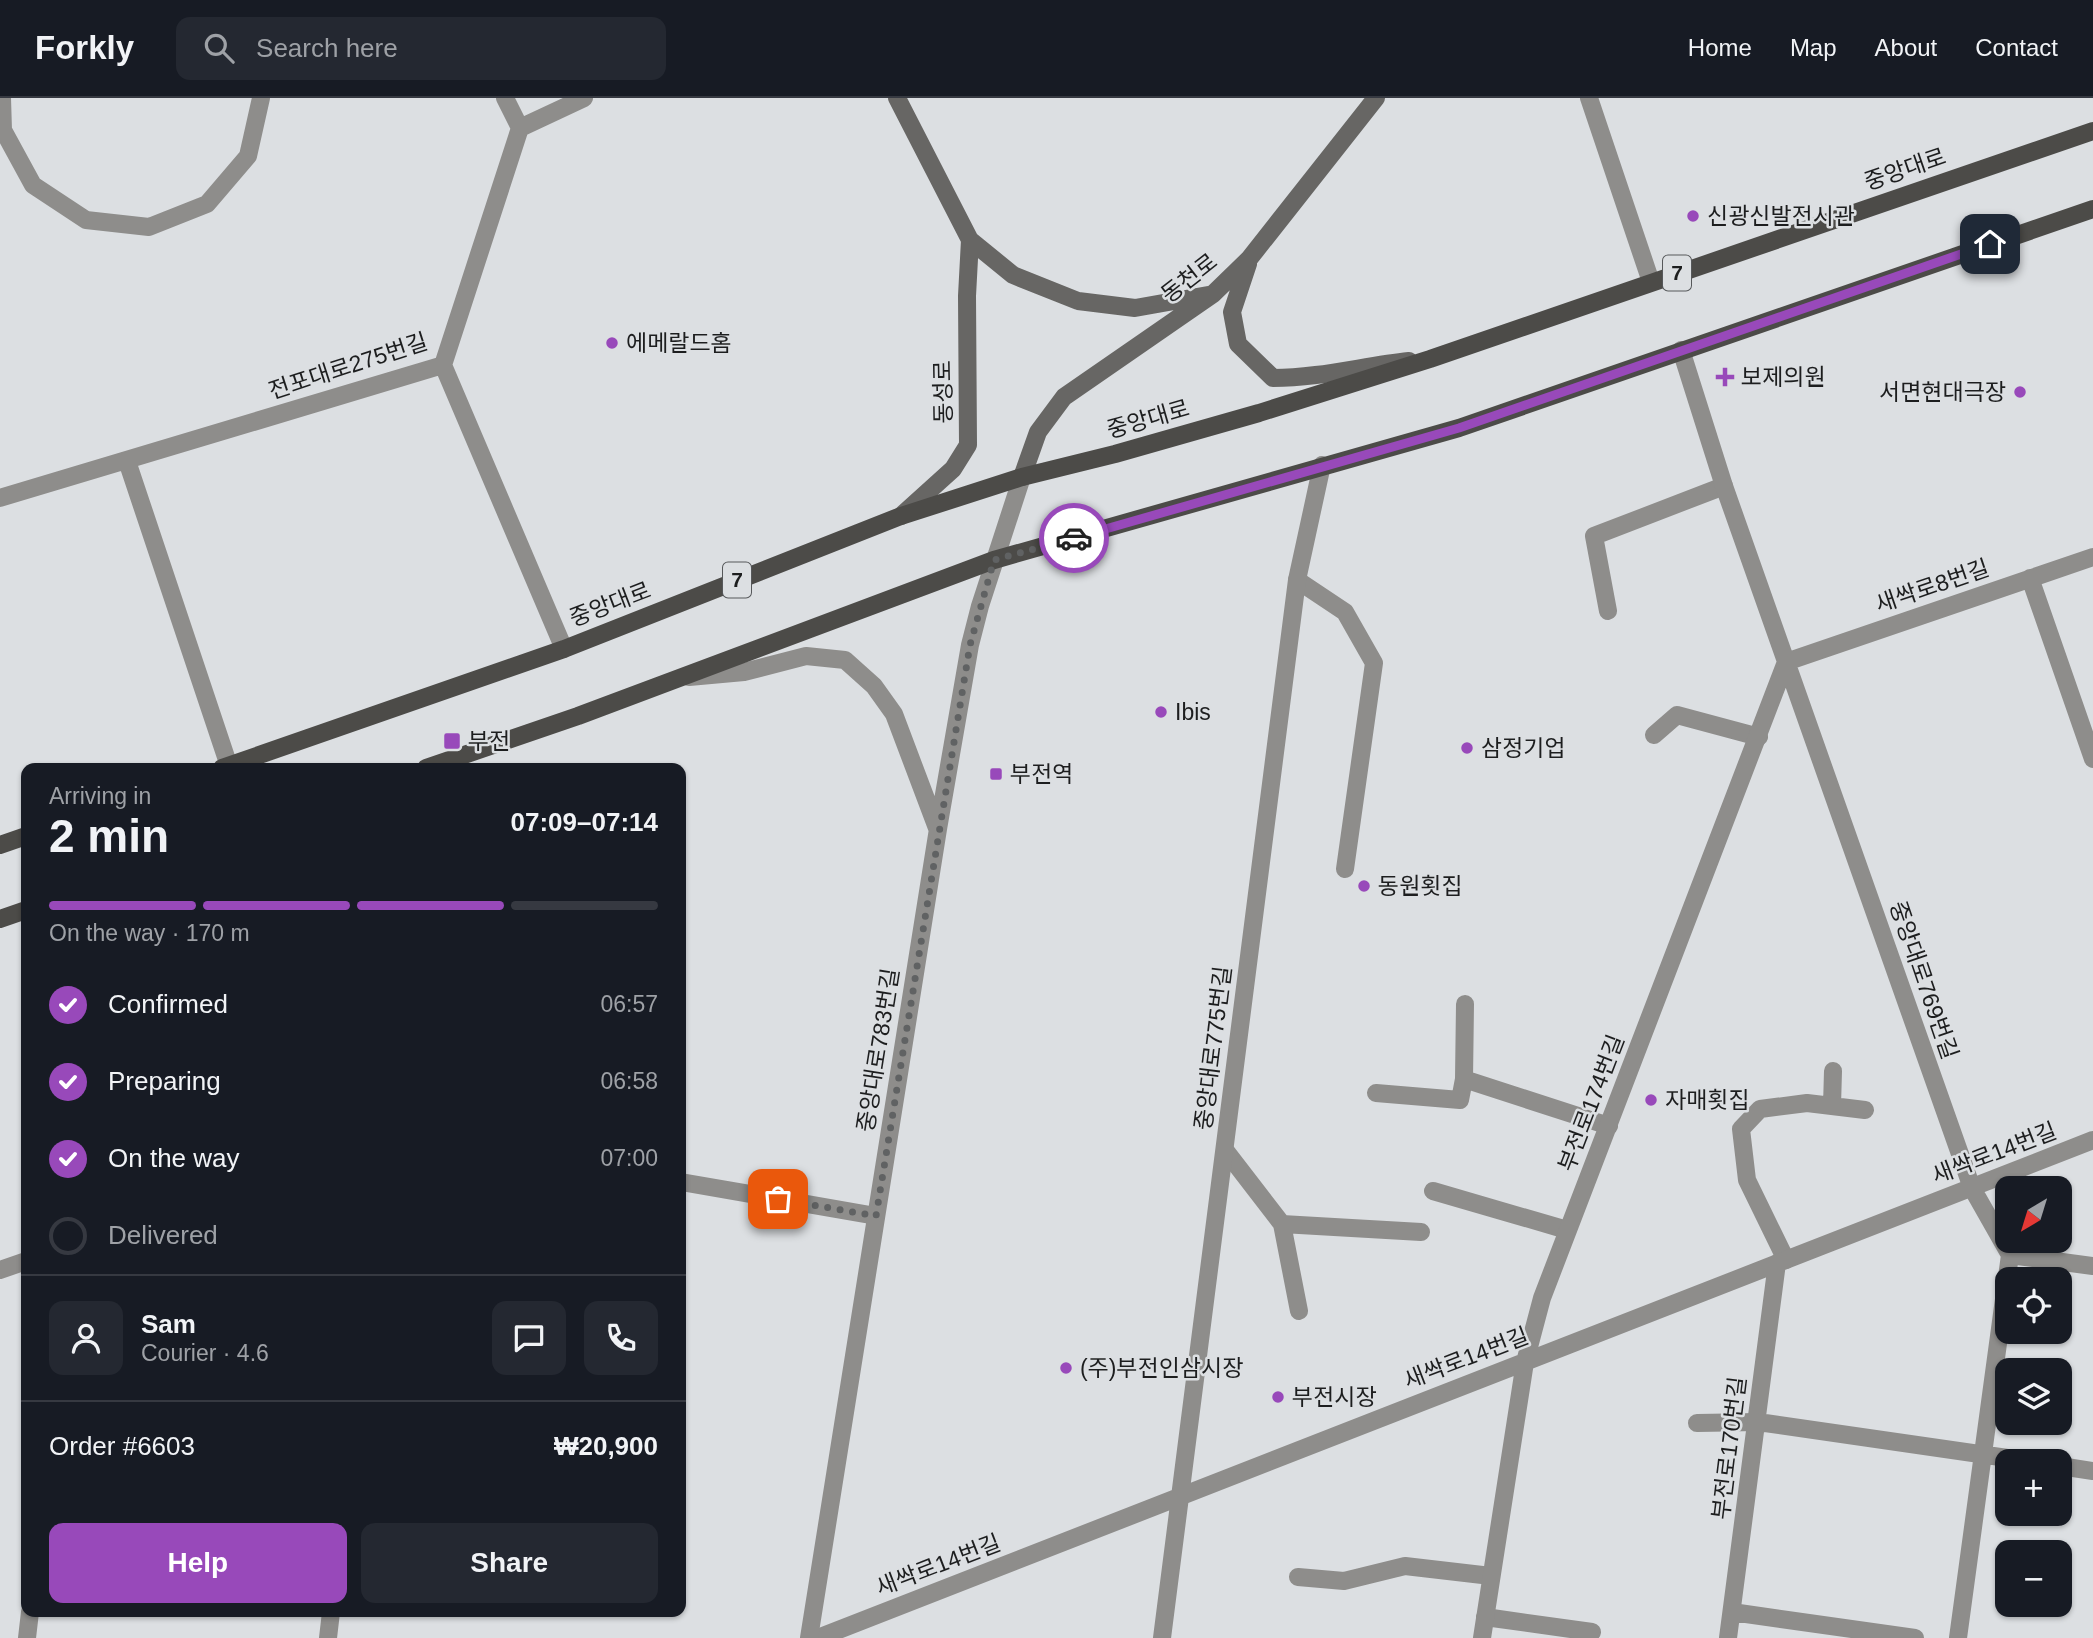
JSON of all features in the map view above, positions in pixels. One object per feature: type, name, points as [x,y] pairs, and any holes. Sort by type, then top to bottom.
[{"type":"main road","points":[[897,98],[970,240],[1013,275],[1078,301],[1135,308],[1213,294]]},
{"type":"main road","name":"동천로","points":[[1022,477],[1038,432],[1064,397],[1213,294],[1249,259],[1376,98]]},
{"type":"main road","name":"중앙대로","points":[[236,763],[564,649],[901,516],[1022,477],[1259,413],[1430,359],[2093,131]]},
{"type":"main road","points":[[441,763],[578,716],[668,680],[994,560],[1459,428],[2093,209]]},
{"type":"main road","name":"동성로","points":[[901,516],[954,469],[968,445],[967,296],[970,240]]},
{"type":"main road","points":[[1249,259],[1232,312],[1238,344],[1273,378],[1310,378],[1358,366],[1430,359]]},
{"type":"main road","points":[[0,845],[21,838]]},
{"type":"main road","points":[[0,919],[21,912]]},
{"type":"street","points":[[2,98],[3,130],[33,185],[86,220],[149,227],[207,204],[248,156],[261,98]]},
{"type":"street","points":[[505,98],[520,128],[584,98]]},
{"type":"street","points":[[1589,98],[1651,282]]},
{"type":"street","name":"전포대로275번길","points":[[0,498],[443,365],[520,128]]},
{"type":"street","name":"중앙대로769번길","points":[[1681,350],[1724,486],[1972,1188],[2010,1255]]},
{"type":"street","points":[[443,365],[564,649]]},
{"type":"street","points":[[127,461],[224,763]]},
{"type":"street","name":"중앙대로775번길","points":[[1162,1638],[1297,579],[1322,465]]},
{"type":"street","name":"중앙대로783번길","points":[[809,1638],[938,829],[970,645],[994,560],[1022,477]]},
{"type":"street","points":[[1608,611],[1594,536],[1724,486]]},
{"type":"street","name":"새싹로8번길","points":[[1786,662],[2093,557]]},
{"type":"street","points":[[2030,578],[2093,759]]},
{"type":"street","points":[[1297,579],[1345,612],[1374,663],[1345,869]]},
{"type":"street","points":[[668,680],[744,672],[806,656],[845,660],[874,686],[894,715],[938,829]]},
{"type":"street","name":"부전로174번길","points":[[1482,1638],[1525,1362],[1542,1298],[1786,662]]},
{"type":"street","points":[[1654,735],[1677,715],[1759,737]]},
{"type":"street","points":[[1376,1093],[1461,1100],[1464,1079],[1465,1004]]},
{"type":"street","points":[[1832,1106],[1833,1071]]},
{"type":"street","points":[[1464,1079],[1609,1126]]},
{"type":"street","points":[[1781,1262],[1747,1180],[1741,1129],[1760,1109],[1807,1103],[1865,1110]]},
{"type":"street","name":"새싹로14번길","points":[[818,1638],[2093,1140]]},
{"type":"street","points":[[1225,1150],[1282,1224],[1299,1311]]},
{"type":"street","points":[[686,1183],[876,1216]]},
{"type":"street","points":[[1433,1191],[1567,1230]]},
{"type":"street","points":[[1282,1224],[1421,1232]]},
{"type":"street","points":[[1958,1638],[2010,1255],[2093,1266]]},
{"type":"street","name":"부전로170번길","points":[[1728,1638],[1781,1262]]},
{"type":"street","points":[[0,1270],[21,1263]]},
{"type":"street","points":[[1697,1423],[1758,1422],[1995,1456]]},
{"type":"street","points":[[2072,1468],[2093,1471]]},
{"type":"street","points":[[1298,1577],[1344,1581],[1405,1566],[1491,1576]]},
{"type":"street","points":[[1732,1612],[1915,1638]]},
{"type":"street","points":[[27,1638],[29,1617]]},
{"type":"street","points":[[328,1638],[330,1617]]},
{"type":"street","points":[[1485,1617],[1592,1632]]},
{"type":"way so far","points":[[778,1199],[876,1216],[938,829],[970,645],[980,606],[994,560],[1074,538]]},
{"type":"place","name":"신광신발전시관","points":[[1693,216]]},
{"type":"place","name":"에메랄드홈","points":[[612,343]]},
{"type":"place","name":"보제의원","points":[[1725,377]]},
{"type":"place","name":"서면현대극장","points":[[2020,392]]},
{"type":"place","name":"Ibis","points":[[1161,712]]},
{"type":"place","name":"부전","points":[[452,741]]},
{"type":"place","name":"삼정기업","points":[[1467,748]]},
{"type":"place","name":"부전역","points":[[996,774]]},
{"type":"place","name":"동원횟집","points":[[1364,886]]},
{"type":"place","name":"자매횟집","points":[[1651,1100]]},
{"type":"place","name":"(주)부전인삼시장","points":[[1066,1368]]},
{"type":"place","name":"부전시장","points":[[1278,1397]]},
{"type":"route","points":[[1074,538],[1459,428],[1990,244]]}]
